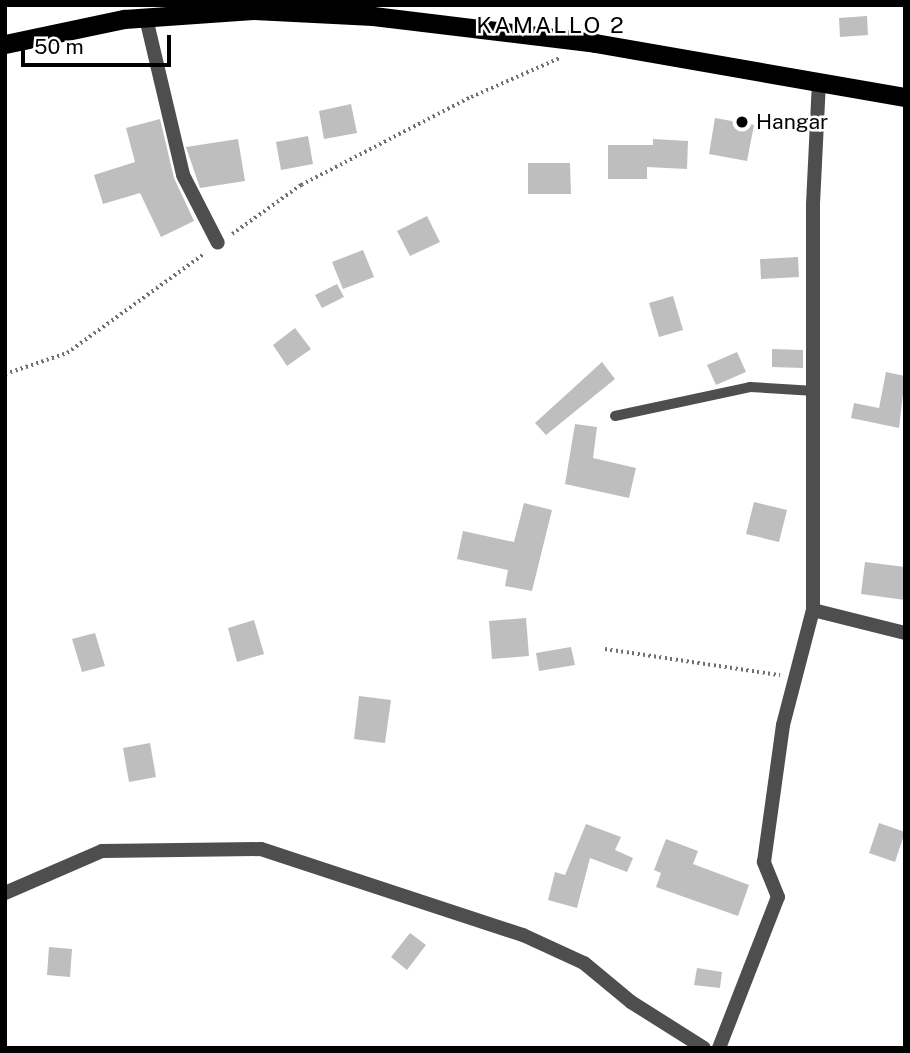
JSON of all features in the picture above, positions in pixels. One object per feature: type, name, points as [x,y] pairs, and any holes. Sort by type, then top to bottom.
[{"type":"highway","points":[[5,44],[122,12],[146,18],[253,10],[373,16],[595,43],[905,97]]},
{"type":"street","points":[[146,18],[183,175],[218,243]]},
{"type":"street","points":[[719,1048],[778,897],[764,862],[794,683],[813,610],[813,204],[819,82]]},
{"type":"street","points":[[813,610],[905,633]]},
{"type":"street","points":[[5,893],[102,851],[261,849],[523,935],[584,963],[631,1002],[704,1048]]},
{"type":"lane","points":[[615,416],[750,387],[815,391]]},
{"type":"path","points":[[5,374],[67,353],[300,184],[471,97],[595,43]]},
{"type":"path","points":[[604,649],[657,661],[767,670],[794,683]]},
{"type":"building","points":[[867,16],[868,35],[840,37],[839,18]]},
{"type":"building","points":[[351,104],[357,133],[324,139],[319,111]]},
{"type":"building","points":[[715,118],[754,125],[747,161],[709,154]]},
{"type":"building","points":[[160,119],[174,178],[194,221],[161,237],[140,193],[103,204],[94,175],[135,162],[126,128]]},
{"type":"building","points":[[308,136],[313,164],[281,170],[276,142]]},
{"type":"building","points":[[238,139],[245,181],[200,188],[186,147]]},
{"type":"building","points":[[653,139],[688,141],[687,169],[647,167],[647,179],[608,179],[608,145],[653,145]]},
{"type":"building","points":[[528,163],[570,163],[571,194],[528,194]]},
{"type":"building","points":[[427,216],[440,242],[410,256],[397,231]]},
{"type":"building","points":[[363,250],[374,277],[343,289],[332,262]]},
{"type":"building","points":[[798,257],[799,277],[761,279],[760,259]]},
{"type":"building","points":[[337,284],[344,297],[322,308],[315,295]]},
{"type":"building","points":[[673,296],[683,330],[659,337],[649,303]]},
{"type":"building","points":[[295,328],[311,349],[287,366],[273,345]]},
{"type":"building","points":[[772,349],[803,350],[803,368],[772,367]]},
{"type":"building","points":[[737,352],[746,372],[716,385],[707,365]]},
{"type":"building","points":[[602,362],[615,379],[546,435],[535,423]]},
{"type":"building","points":[[886,372],[905,376],[899,428],[851,418],[854,403],[879,408]]},
{"type":"building","points":[[575,424],[597,427],[593,458],[636,468],[629,498],[565,484]]},
{"type":"building","points":[[754,502],[787,510],[779,542],[746,534]]},
{"type":"building","points":[[524,503],[552,510],[532,591],[505,586],[508,570],[457,559],[463,531],[514,542]]},
{"type":"building","points":[[865,562],[905,567],[905,600],[861,594]]},
{"type":"building","points":[[526,618],[529,656],[492,659],[489,621]]},
{"type":"building","points":[[254,620],[264,654],[237,662],[228,628]]},
{"type":"building","points":[[95,633],[105,666],[82,672],[72,639]]},
{"type":"building","points":[[571,647],[575,665],[539,671],[536,653]]},
{"type":"building","points":[[359,696],[391,700],[385,743],[354,739]]},
{"type":"building","points":[[150,743],[156,777],[129,782],[123,748]]},
{"type":"building","points":[[879,823],[905,832],[895,862],[869,853]]},
{"type":"building","points":[[586,824],[621,837],[615,850],[633,858],[627,872],[590,858],[577,908],[548,900],[555,872],[565,875]]},
{"type":"building","points":[[666,839],[698,851],[693,864],[749,885],[738,916],[656,887],[661,873],[654,870]]},
{"type":"building","points":[[410,933],[426,945],[407,970],[391,957]]},
{"type":"building","points":[[49,947],[72,949],[70,977],[47,975]]},
{"type":"building","points":[[697,968],[722,972],[720,988],[694,985]]},
{"type":"place","name":"Hangar","points":[[742,122]]},
{"type":"district","name":"KAMALLO 2","points":[[551,25]]}]
